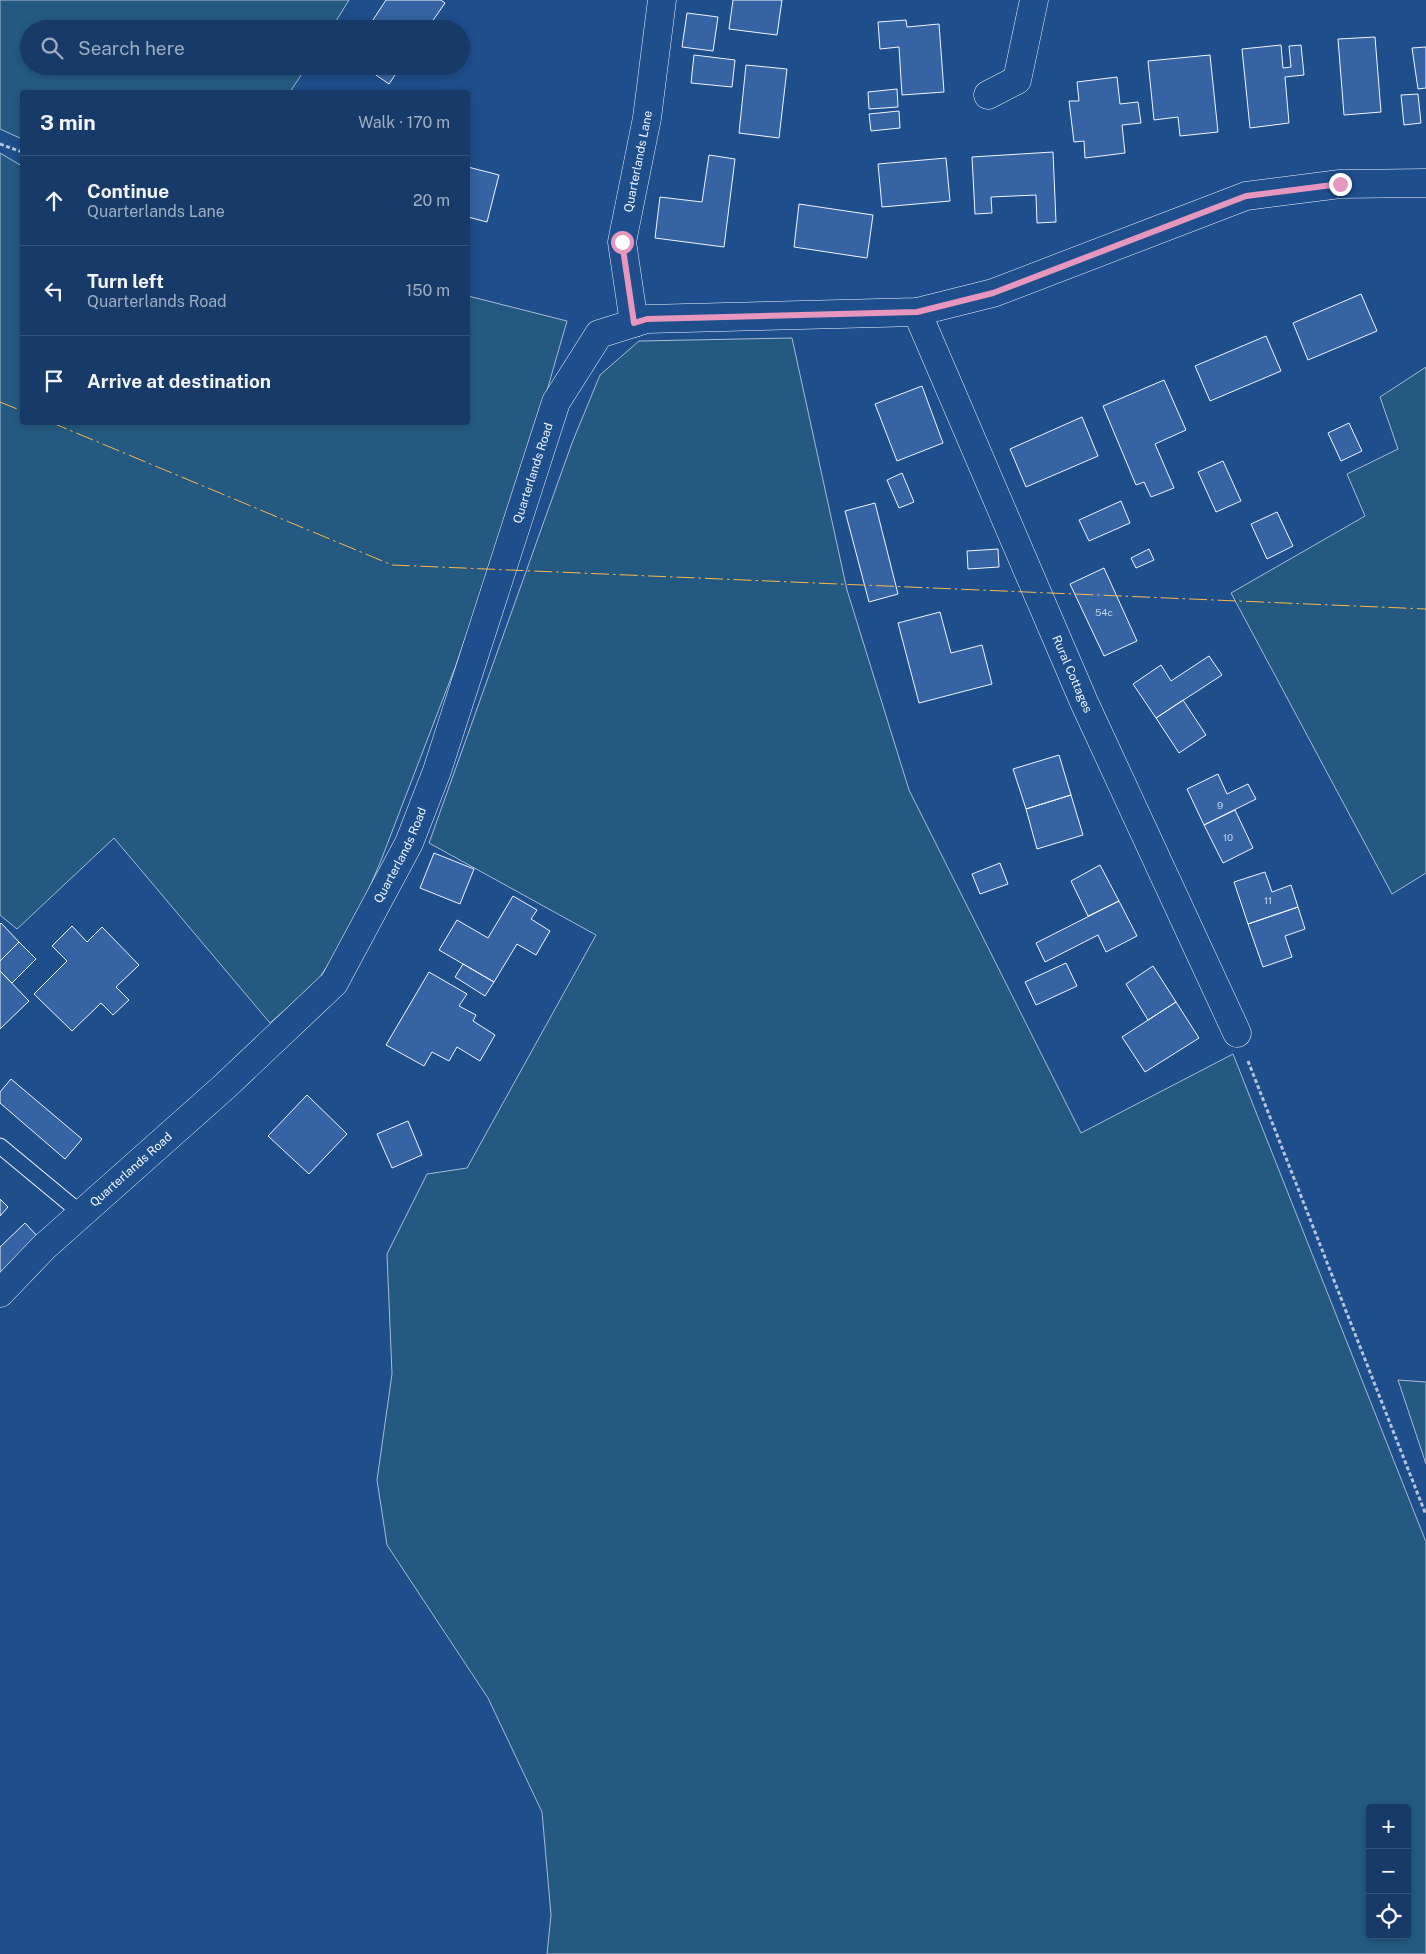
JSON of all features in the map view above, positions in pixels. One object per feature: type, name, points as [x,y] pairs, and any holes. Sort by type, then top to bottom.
[{"type":"street","name":"Quarterlands Lane","points":[[634,323],[622,242],[647,118],[662,0]]},
{"type":"street","points":[[988,95],[1017,80],[1034,0]]},
{"type":"street","name":"Quarterlands Road","points":[[0,1293],[44,1248],[224,1087],[334,983],[409,843],[437,770],[556,402],[599,334],[647,319],[917,312],[993,293],[1246,196],[1340,184],[1426,183]]},
{"type":"street","name":"Rural Cottages","points":[[917,312],[1084,702],[1236,1032]]},
{"type":"lane","points":[[0,1146],[82,1214]]},
{"type":"path","points":[[0,144],[20,151]]},
{"type":"path","points":[[1236,1032],[1426,1515]]},
{"type":"shaded area","points":[[0,0],[349,0],[337,20],[20,20],[20,75],[301,75],[291,90],[20,90],[20,138],[0,129]]},
{"type":"shaded area","points":[[0,153],[20,165],[20,425],[470,425],[470,297],[567,321],[529,453],[456,665],[380,863],[351,930],[316,983],[270,1023],[114,838],[17,929],[0,915]]},
{"type":"shaded area","points":[[792,338],[847,590],[909,790],[1081,1133],[1233,1054],[1426,1542],[1426,1954],[547,1954],[551,1915],[542,1812],[488,1698],[387,1545],[377,1480],[392,1374],[387,1254],[427,1174],[467,1168],[596,935],[429,843],[572,443],[600,375],[639,341]]},
{"type":"shaded area","points":[[1426,367],[1426,873],[1392,894],[1231,593],[1365,516],[1347,474],[1398,449],[1380,397]]},
{"type":"shaded area","points":[[1398,1380],[1426,1382],[1426,1464]]},
{"type":"building","points":[[386,0],[441,0],[445,3],[433,20],[373,20]]},
{"type":"building","points":[[733,0],[782,0],[777,35],[729,29]]},
{"type":"building","points":[[687,13],[718,17],[713,51],[682,47]]},
{"type":"building","points":[[906,20],[907,27],[939,24],[944,92],[902,95],[899,47],[880,49],[878,22]]},
{"type":"building","points":[[1375,37],[1381,112],[1344,115],[1338,39]]},
{"type":"building","points":[[1281,45],[1283,68],[1291,67],[1289,46],[1301,45],[1304,75],[1285,77],[1289,123],[1250,128],[1242,49]]},
{"type":"building","points":[[1426,47],[1426,88],[1418,89],[1412,48]]},
{"type":"building","points":[[694,55],[735,60],[732,87],[691,83]]},
{"type":"building","points":[[1210,55],[1218,132],[1180,136],[1178,117],[1154,120],[1148,61]]},
{"type":"building","points":[[746,65],[787,69],[779,138],[739,133]]},
{"type":"building","points":[[376,75],[395,75],[389,84]]},
{"type":"building","points":[[1117,77],[1120,104],[1138,102],[1141,123],[1122,125],[1125,153],[1085,158],[1084,141],[1074,142],[1069,101],[1079,101],[1077,82]]},
{"type":"building","points":[[897,89],[898,107],[869,109],[868,92]]},
{"type":"building","points":[[1418,94],[1421,123],[1404,125],[1401,95]]},
{"type":"building","points":[[899,111],[900,128],[871,131],[869,114]]},
{"type":"building","points":[[1053,152],[1056,222],[1037,223],[1036,195],[991,197],[992,213],[975,214],[972,157]]},
{"type":"building","points":[[709,155],[735,159],[724,247],[655,238],[660,197],[702,202]]},
{"type":"building","points":[[946,158],[950,201],[882,207],[878,164]]},
{"type":"building","points":[[470,168],[499,175],[487,222],[470,218]]},
{"type":"building","points":[[799,204],[873,215],[867,258],[794,247]]},
{"type":"building","points":[[1361,294],[1377,331],[1308,360],[1293,323]]},
{"type":"building","points":[[1266,336],[1281,371],[1210,401],[1195,366]]},
{"type":"building","points":[[1164,380],[1186,430],[1155,444],[1174,488],[1151,497],[1144,482],[1136,485],[1103,406]]},
{"type":"building","points":[[922,386],[943,443],[897,461],[875,404]]},
{"type":"building","points":[[1082,417],[1098,456],[1026,487],[1010,449]]},
{"type":"building","points":[[1349,423],[1362,451],[1341,461],[1328,433]]},
{"type":"building","points":[[1223,461],[1241,501],[1216,512],[1198,472]]},
{"type":"building","points":[[902,473],[914,502],[899,508],[887,480]]},
{"type":"building","points":[[1121,501],[1130,523],[1089,541],[1079,520]]},
{"type":"building","points":[[875,503],[898,594],[869,602],[845,511]]},
{"type":"building","points":[[1277,512],[1293,546],[1267,559],[1251,524]]},
{"type":"building","points":[[998,549],[999,567],[968,569],[967,551]]},
{"type":"building","points":[[1149,549],[1154,560],[1136,568],[1131,558]]},
{"type":"building","points":[[1104,568],[1137,641],[1104,656],[1070,584]]},
{"type":"building","points":[[940,612],[951,653],[982,645],[992,684],[919,703],[898,623]]},
{"type":"building","points":[[1209,656],[1222,675],[1156,718],[1133,684],[1161,665],[1171,681]]},
{"type":"building","points":[[1183,700],[1206,735],[1179,753],[1156,718]]},
{"type":"building","points":[[1059,755],[1071,795],[1026,809],[1013,769]]},
{"type":"building","points":[[1218,774],[1227,794],[1248,784],[1256,799],[1204,825],[1187,789]]},
{"type":"building","points":[[1071,795],[1083,835],[1037,849],[1026,809]]},
{"type":"building","points":[[1235,810],[1253,848],[1223,863],[1204,825]]},
{"type":"building","points":[[434,853],[474,869],[460,904],[420,888]]},
{"type":"building","points":[[1000,863],[1008,884],[980,894],[972,874]]},
{"type":"building","points":[[1100,865],[1119,901],[1088,916],[1071,881]]},
{"type":"building","points":[[1265,872],[1272,892],[1291,885],[1298,907],[1248,924],[1234,882]]},
{"type":"building","points":[[513,896],[537,910],[531,919],[550,931],[536,955],[517,944],[494,982],[439,950],[457,920],[488,938]]},
{"type":"building","points":[[1119,901],[1137,936],[1106,952],[1098,935],[1045,962],[1036,943]]},
{"type":"building","points":[[1298,907],[1305,929],[1285,936],[1292,957],[1263,967],[1248,924]]},
{"type":"building","points":[[0,924],[19,942],[0,961]]},
{"type":"building","points":[[72,926],[87,942],[102,927],[139,965],[116,987],[129,1000],[113,1015],[101,1003],[72,1031],[34,994],[67,961],[52,946]]},
{"type":"building","points":[[19,942],[36,959],[12,983],[0,971],[0,961]]},
{"type":"building","points":[[1066,963],[1077,986],[1036,1005],[1025,982]]},
{"type":"building","points":[[463,964],[494,982],[485,996],[455,977]]},
{"type":"building","points":[[1153,966],[1176,1002],[1148,1020],[1126,984]]},
{"type":"building","points":[[0,971],[29,1001],[0,1029]]},
{"type":"building","points":[[429,972],[467,994],[459,1006],[476,1015],[473,1021],[495,1035],[480,1061],[457,1047],[449,1061],[432,1052],[424,1066],[386,1045]]},
{"type":"building","points":[[1176,1002],[1199,1038],[1145,1072],[1122,1037]]},
{"type":"building","points":[[11,1079],[82,1139],[65,1159],[0,1103],[0,1092]]},
{"type":"building","points":[[307,1095],[347,1134],[309,1174],[268,1136]]},
{"type":"building","points":[[408,1121],[422,1155],[392,1168],[377,1134]]},
{"type":"building","points":[[0,1199],[8,1207],[0,1216]]},
{"type":"building","points":[[25,1223],[41,1240],[0,1280],[0,1247]]},
{"type":"power","points":[[0,402],[20,410]]},
{"type":"power","points":[[57,425],[392,565],[1426,609]]},
{"type":"route","points":[[622,242],[634,323],[647,319],[917,312],[993,293],[1127,240],[1246,196],[1340,184]]}]
